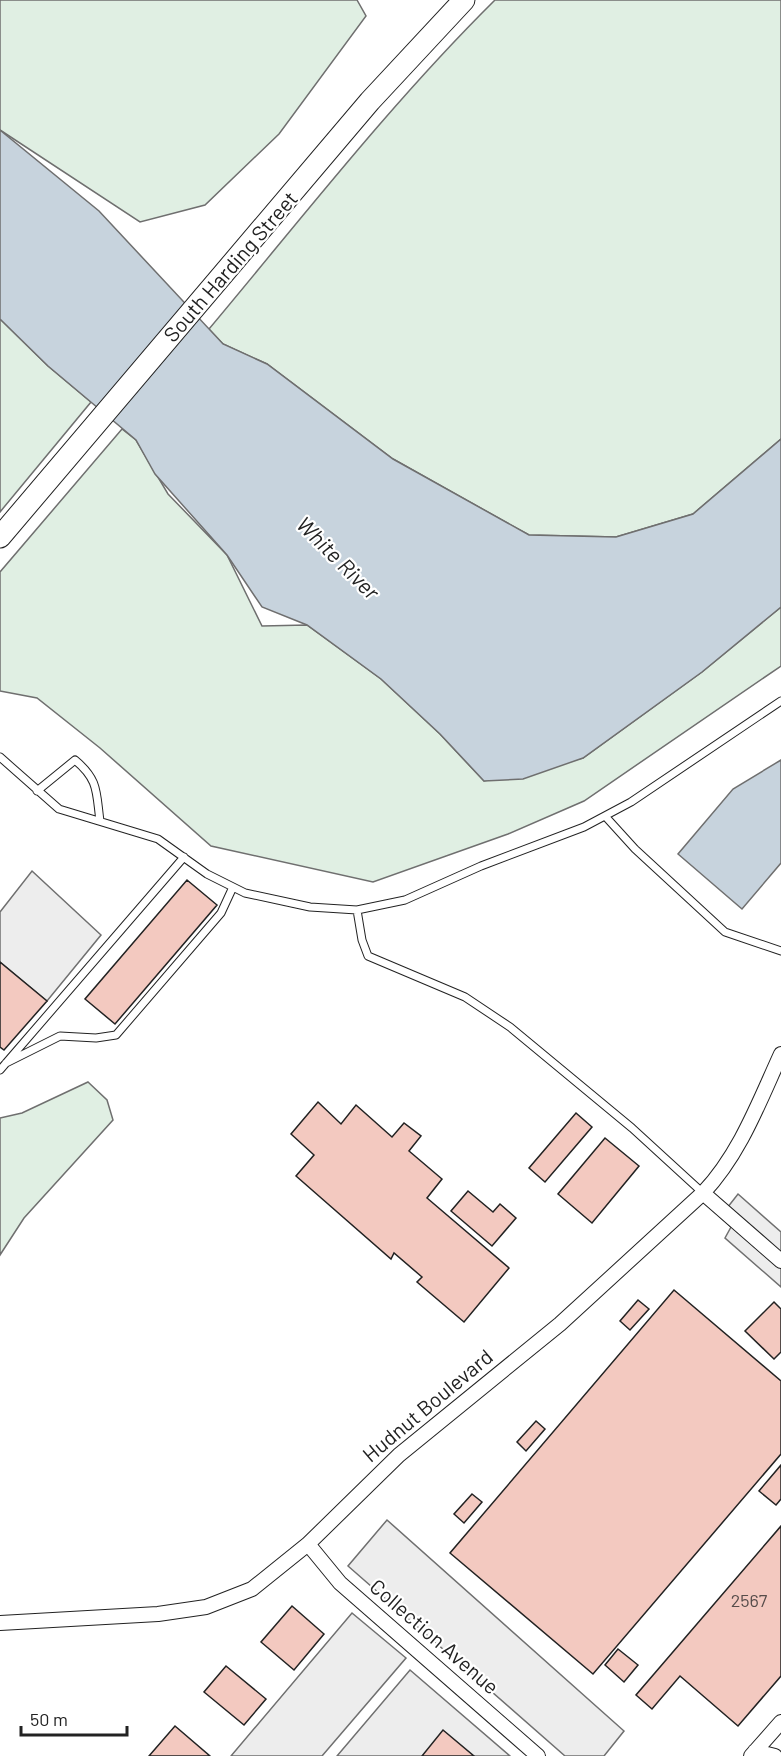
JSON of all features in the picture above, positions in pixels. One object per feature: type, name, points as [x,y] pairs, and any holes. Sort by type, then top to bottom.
[{"type":"main road","name":"South Harding Street","points":[[0,537],[370,101],[464,0]]},
{"type":"street","name":"Hudnut Boulevard","points":[[0,1623],[158,1614],[206,1607],[252,1589],[308,1544],[399,1455],[560,1324],[703,1193],[720,1174],[738,1144],[781,1054]]},
{"type":"street","points":[[703,1193],[781,1261]]},
{"type":"street","name":"Collection Avenue","points":[[308,1544],[340,1583],[538,1756]]},
{"type":"street","points":[[754,1754],[781,1722]]},
{"type":"street","points":[[754,1754],[775,1756]]},
{"type":"lane","points":[[0,757],[59,809],[158,839],[207,874],[245,893],[310,907],[357,910],[405,900],[605,816],[631,802],[781,701]]},
{"type":"lane","points":[[37,791],[75,760],[90,772],[96,788],[100,821]]},
{"type":"lane","points":[[605,816],[635,849],[725,932],[781,951]]},
{"type":"lane","points":[[0,1070],[184,857]]},
{"type":"lane","points":[[6,1063],[60,1036],[96,1038],[116,1035],[221,913],[233,887]]},
{"type":"lane","points":[[357,910],[362,940],[368,956],[465,997],[510,1027],[632,1128],[703,1193]]},
{"type":"green space","points":[[0,0],[357,0],[366,16],[279,134],[205,205],[140,222],[0,130]]},
{"type":"green space","points":[[495,0],[781,0],[781,439],[693,514],[616,537],[529,535],[393,459],[267,364],[223,344],[209,329],[384,120]]},
{"type":"green space","points":[[0,319],[48,366],[91,402],[0,512]]},
{"type":"green space","points":[[122,429],[136,440],[168,494],[227,555],[262,626],[307,625],[381,679],[440,734],[484,781],[583,758],[702,672],[781,607],[781,666],[584,801],[508,834],[373,882],[211,846],[100,748],[37,698],[0,691],[0,572]]},
{"type":"green space","points":[[88,1082],[107,1100],[113,1120],[24,1218],[0,1255],[0,1118],[22,1113]]},
{"type":"shaded area","points":[[32,871],[101,935],[47,1001],[0,962],[0,912]]},
{"type":"shaded area","points":[[738,1194],[781,1232],[781,1287],[725,1238],[731,1227],[720,1217]]},
{"type":"shaded area","points":[[387,1520],[624,1731],[604,1756],[565,1756],[348,1566]]},
{"type":"shaded area","points":[[352,1613],[406,1658],[322,1756],[231,1756]]},
{"type":"shaded area","points":[[410,1670],[510,1756],[337,1756]]},
{"type":"water","name":"White River","points":[[0,130],[99,211],[223,344],[267,364],[393,459],[529,535],[616,537],[693,514],[781,439],[781,607],[702,672],[583,758],[523,779],[484,781],[440,734],[381,679],[307,625],[262,607],[227,555],[155,474],[136,440],[48,366],[0,319]]},
{"type":"water","points":[[781,760],[781,863],[742,909],[678,854],[733,789]]},
{"type":"building","points":[[187,880],[217,905],[115,1024],[85,999]]},
{"type":"building","points":[[0,962],[47,1001],[4,1050],[0,1047]]},
{"type":"building","points":[[318,1102],[341,1124],[356,1105],[392,1137],[404,1123],[421,1136],[409,1151],[442,1179],[427,1198],[509,1268],[464,1322],[417,1282],[422,1277],[394,1253],[391,1259],[296,1176],[314,1155],[291,1134]]},
{"type":"building","points":[[576,1113],[592,1127],[545,1182],[529,1168]]},
{"type":"building","points":[[605,1138],[639,1166],[592,1223],[558,1194]]},
{"type":"building","points":[[468,1191],[493,1212],[500,1204],[516,1218],[492,1246],[451,1211]]},
{"type":"building","points":[[674,1290],[781,1381],[781,1454],[593,1674],[450,1553]]},
{"type":"building","points":[[638,1300],[649,1309],[630,1330],[620,1321]]},
{"type":"building","points":[[774,1302],[781,1309],[781,1352],[774,1359],[745,1331]]},
{"type":"building","points":[[536,1421],[545,1429],[526,1451],[517,1442]]},
{"type":"building","points":[[781,1465],[781,1499],[776,1505],[759,1491]]},
{"type":"building","points":[[472,1494],[482,1502],[464,1523],[454,1514]]},
{"type":"building","points":[[781,1526],[781,1676],[738,1726],[680,1676],[652,1709],[636,1695]]},
{"type":"building","points":[[292,1606],[324,1634],[294,1670],[261,1642]]},
{"type":"building","points":[[618,1649],[638,1665],[624,1682],[605,1665]]},
{"type":"building","points":[[226,1666],[266,1699],[244,1725],[204,1692]]},
{"type":"building","points":[[175,1726],[210,1756],[149,1756]]},
{"type":"building","points":[[443,1730],[474,1756],[422,1756]]}]
